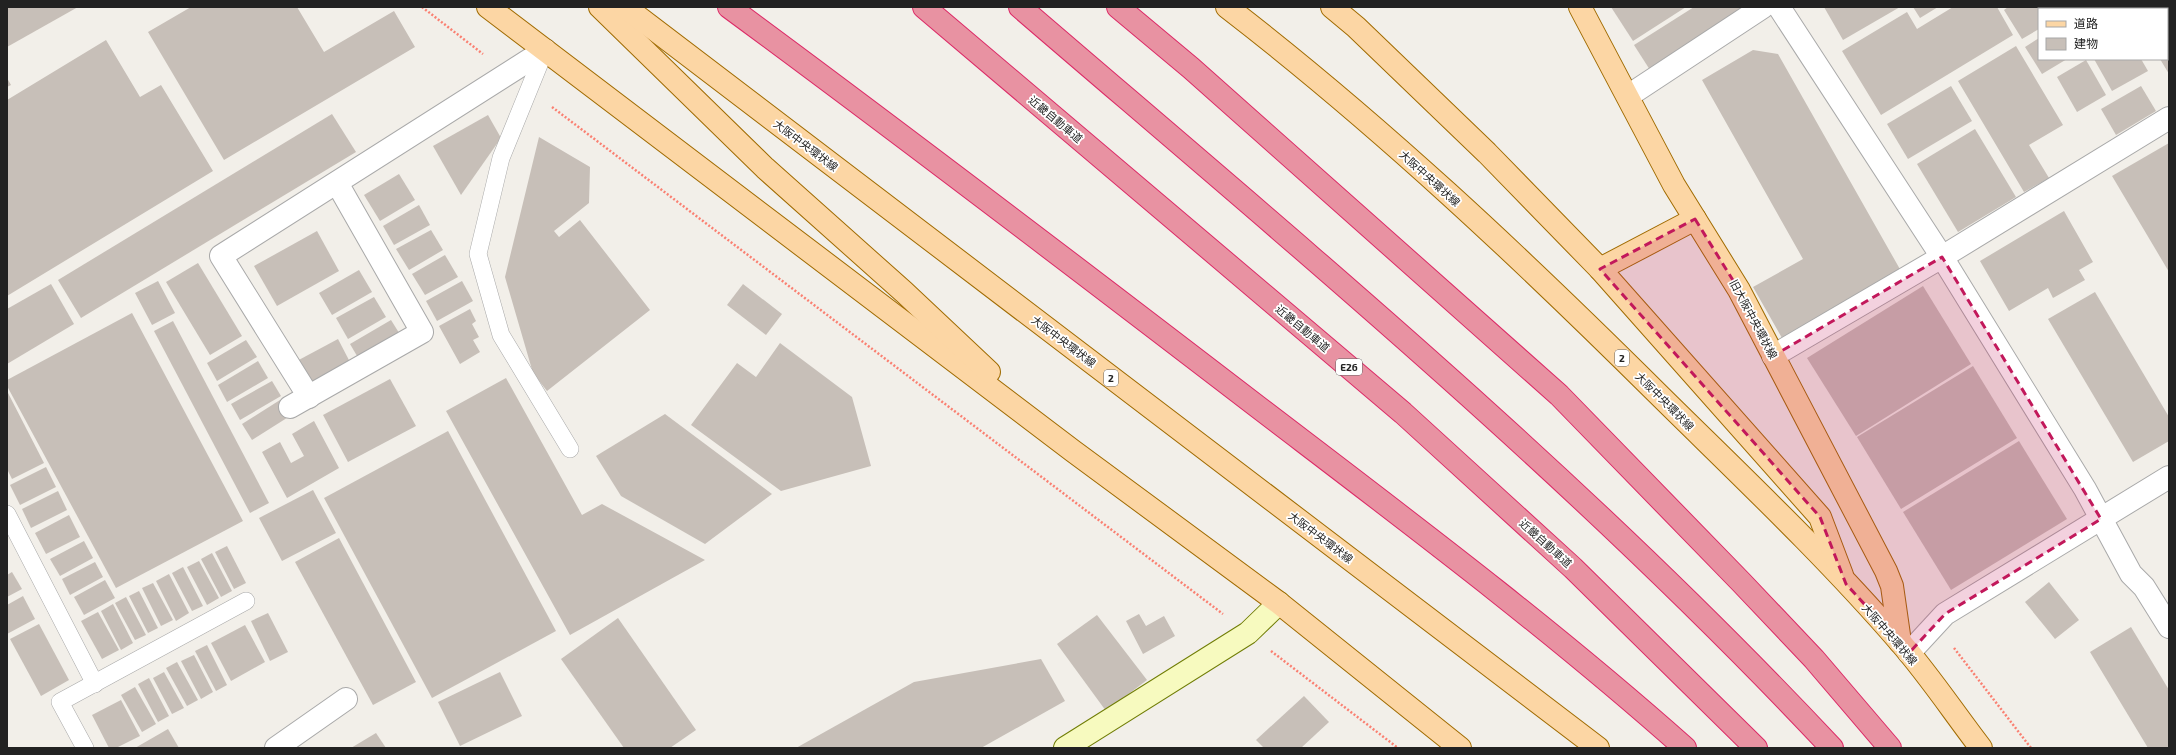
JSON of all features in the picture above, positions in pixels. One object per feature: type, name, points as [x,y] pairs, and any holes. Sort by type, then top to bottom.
[{"type":"highway","points":[[729,7],[945,168],[1473,572],[1647,714],[1685,748]]},
{"type":"highway","name":"近畿自動車道","points":[[924,7],[1403,413],[1573,568],[1756,748]]},
{"type":"highway","points":[[1020,7],[1467,393],[1616,530],[1778,691],[1832,748]]},
{"type":"highway","points":[[1118,7],[1191,68],[1559,396],[1783,626],[1814,659],[1890,748]]},
{"type":"main road","points":[[488,7],[1073,451],[1279,603],[1460,748]]},
{"type":"main road","points":[[600,7],[765,168],[904,292],[1073,451]]},
{"type":"main road","name":"大阪中央環状線","points":[[625,7],[1598,748]]},
{"type":"main road","name":"大阪中央環状線","points":[[1227,7],[1312,74],[1522,262],[1693,428],[1846,584],[1904,648],[1981,748]]},
{"type":"main road","name":"2","points":[[1332,7],[1356,27],[1486,153],[1600,269],[1820,517],[1846,584]]},
{"type":"main road","name":"旧大阪中央環状線","points":[[1580,7],[1674,185],[1739,290],[1886,571],[1892,586],[1904,648]]},
{"type":"main road","points":[[1600,269],[1695,219]]},
{"type":"street","points":[[1628,96],[1763,7]]},
{"type":"street","points":[[1778,7],[1942,257],[2085,489],[2131,574],[2144,587],[2169,627]]},
{"type":"street","points":[[309,397],[221,256],[545,50]]},
{"type":"street","points":[[1774,356],[1942,257],[2169,118]]},
{"type":"street","points":[[290,407],[422,332],[337,183]]},
{"type":"street","points":[[1904,648],[1945,614],[2169,477]]},
{"type":"street","points":[[1065,748],[1248,633],[1279,603]]},
{"type":"street","points":[[276,748],[346,699]]},
{"type":"lane","points":[[545,50],[502,158],[478,254],[501,335],[570,448]]},
{"type":"lane","points":[[7,514],[95,684]]},
{"type":"lane","points":[[85,748],[60,702],[246,601]]},
{"type":"path","points":[[422,7],[509,73]]},
{"type":"path","points":[[529,90],[1398,748]]},
{"type":"highlighted area","points":[[1695,219],[1739,290],[1773,356],[1942,257],[2101,519],[1945,614],[1909,653],[1846,584],[1820,517],[1600,269]]},
{"type":"building","points":[[7,7],[78,7],[7,47]]},
{"type":"building","points":[[191,7],[297,7],[324,52],[394,11],[415,47],[224,160],[148,32]]},
{"type":"building","points":[[1611,7],[1686,7],[1633,41]]},
{"type":"building","points":[[1694,7],[1748,7],[1650,70],[1634,45]]},
{"type":"building","points":[[1824,7],[1900,7],[1843,40]]},
{"type":"building","points":[[1913,7],[1938,7],[1920,18]]},
{"type":"building","points":[[1953,7],[1997,7],[2013,35],[1881,115],[1842,51],[1907,12],[1917,29]]},
{"type":"building","points":[[2008,7],[2054,8],[2038,8],[2038,30],[2022,39],[2004,10]]},
{"type":"building","points":[[2064,7],[2076,7],[2074,8]]},
{"type":"building","points":[[2120,7],[2120,8],[2092,8]]},
{"type":"building","points":[[2169,7],[2169,74],[2161,60],[2168,60],[2168,8],[2130,8]]},
{"type":"building","points":[[2038,39],[2038,60],[2065,60],[2042,74],[2025,47]]},
{"type":"building","points":[[106,40],[140,97],[161,85],[213,171],[7,296],[7,100]]},
{"type":"building","points":[[2016,46],[2063,125],[2029,145],[2049,178],[2024,192],[1958,81]]},
{"type":"building","points":[[1753,50],[1778,54],[1901,271],[1782,338],[1753,287],[1803,259],[1702,80]]},
{"type":"building","points":[[2086,60],[2106,95],[2077,112],[2057,77]]},
{"type":"building","points":[[2095,60],[2142,60],[2148,71],[2112,91]]},
{"type":"building","points":[[7,78],[11,85],[7,87]]},
{"type":"building","points":[[1951,86],[1972,121],[1908,159],[1887,124]]},
{"type":"building","points":[[2141,86],[2156,111],[2116,135],[2101,109]]},
{"type":"building","points":[[332,114],[356,152],[81,318],[58,280]]},
{"type":"building","points":[[488,115],[501,138],[461,195],[433,146]]},
{"type":"building","points":[[1975,129],[2016,197],[1958,232],[1917,164]]},
{"type":"building","points":[[539,137],[590,167],[589,203],[554,231],[559,237],[580,220],[650,310],[547,391],[533,373],[505,277]]},
{"type":"building","points":[[2169,143],[2169,272],[2112,176]]},
{"type":"building","points":[[399,174],[415,200],[380,221],[364,195]]},
{"type":"building","points":[[419,205],[430,225],[394,245],[383,226]]},
{"type":"building","points":[[2064,211],[2093,262],[2079,270],[2085,280],[2053,298],[2048,288],[2009,311],[1980,261]]},
{"type":"building","points":[[431,230],[443,250],[409,270],[396,249]]},
{"type":"building","points":[[317,231],[339,271],[277,306],[254,266]]},
{"type":"building","points":[[445,255],[458,277],[425,295],[412,274]]},
{"type":"building","points":[[198,263],[242,336],[210,355],[166,282]]},
{"type":"building","points":[[359,270],[372,292],[332,315],[319,293]]},
{"type":"building","points":[[158,281],[175,313],[152,325],[135,293]]},
{"type":"building","points":[[462,281],[473,301],[437,321],[426,301]]},
{"type":"building","points":[[51,284],[74,324],[7,364],[7,309]]},
{"type":"building","points":[[743,284],[782,314],[766,335],[727,305]]},
{"type":"building","points":[[1923,286],[1971,364],[1856,436],[1807,358]]},
{"type":"building","points":[[2095,292],[2169,417],[2169,441],[2133,462],[2048,319]]},
{"type":"building","points":[[374,297],[386,317],[348,339],[336,318]]},
{"type":"building","points":[[470,309],[476,321],[472,324],[479,337],[473,340],[480,352],[460,364],[439,326]]},
{"type":"building","points":[[132,313],[243,521],[116,588],[7,386],[7,380]]},
{"type":"building","points":[[391,320],[401,336],[360,361],[350,344]]},
{"type":"building","points":[[173,321],[269,503],[250,513],[154,331]]},
{"type":"building","points":[[338,339],[351,364],[309,387],[295,362]]},
{"type":"building","points":[[246,340],[257,357],[217,381],[207,363]]},
{"type":"building","points":[[780,343],[852,397],[871,466],[781,491],[691,425],[737,363],[756,377]]},
{"type":"building","points":[[258,361],[268,378],[227,402],[218,385]]},
{"type":"building","points":[[1973,366],[2017,438],[1901,509],[1857,437]]},
{"type":"building","points":[[506,378],[582,515],[602,504],[705,560],[570,635],[446,411]]},
{"type":"building","points":[[390,379],[416,426],[348,462],[323,415]]},
{"type":"building","points":[[272,381],[281,396],[240,420],[231,404]]},
{"type":"building","points":[[7,391],[44,463],[12,479],[7,469]]},
{"type":"building","points":[[280,400],[290,416],[252,440],[242,424]]},
{"type":"building","points":[[665,414],[772,494],[705,544],[621,496],[596,456]]},
{"type":"building","points":[[314,421],[339,468],[287,498],[262,452],[280,442],[291,463],[304,456],[292,434]]},
{"type":"building","points":[[448,431],[556,631],[432,698],[324,498]]},
{"type":"building","points":[[2019,441],[2067,519],[1951,590],[1903,512]]},
{"type":"building","points":[[46,467],[56,487],[20,505],[10,485]]},
{"type":"building","points":[[313,490],[336,533],[282,561],[259,518]]},
{"type":"building","points":[[58,491],[67,510],[31,528],[22,509]]},
{"type":"building","points":[[69,515],[80,537],[46,554],[35,533]]},
{"type":"building","points":[[339,538],[416,682],[373,705],[295,562]]},
{"type":"building","points":[[84,541],[93,558],[60,576],[50,559]]},
{"type":"building","points":[[227,546],[246,583],[234,589],[215,552]]},
{"type":"building","points":[[212,553],[232,591],[221,597],[201,559]]},
{"type":"building","points":[[199,561],[219,598],[207,605],[187,567]]},
{"type":"building","points":[[95,562],[103,577],[70,595],[62,579]]},
{"type":"building","points":[[183,567],[203,606],[192,611],[172,573]]},
{"type":"building","points":[[12,572],[22,589],[7,597],[7,575]]},
{"type":"building","points":[[169,574],[189,613],[176,621],[156,581]]},
{"type":"building","points":[[105,580],[115,598],[84,615],[74,597]]},
{"type":"building","points":[[2049,582],[2079,620],[2055,639],[2025,602]]},
{"type":"building","points":[[153,583],[173,620],[161,626],[142,588]]},
{"type":"building","points":[[139,591],[158,628],[148,633],[129,596]]},
{"type":"building","points":[[23,596],[35,619],[7,634],[7,605]]},
{"type":"building","points":[[126,597],[146,635],[135,640],[115,603]]},
{"type":"building","points":[[113,604],[133,643],[121,650],[101,611]]},
{"type":"building","points":[[98,612],[119,650],[102,659],[81,621]]},
{"type":"building","points":[[268,613],[288,652],[270,661],[251,621]]},
{"type":"building","points":[[1139,614],[1146,626],[1164,616],[1175,636],[1143,654],[1126,621]]},
{"type":"building","points":[[1097,615],[1147,680],[1106,711],[1057,644]]},
{"type":"building","points":[[618,618],[696,730],[670,748],[624,748],[561,659]]},
{"type":"building","points":[[39,624],[69,680],[41,696],[10,639]]},
{"type":"building","points":[[245,625],[265,662],[231,681],[211,643]]},
{"type":"building","points":[[2131,627],[2169,690],[2169,746],[2166,748],[2148,748],[2090,652]]},
{"type":"building","points":[[207,645],[227,685],[216,691],[195,651]]},
{"type":"building","points":[[194,655],[213,692],[201,699],[181,661]]},
{"type":"building","points":[[1041,659],[1065,701],[981,748],[796,748],[914,682]]},
{"type":"building","points":[[177,662],[198,700],[187,706],[166,668]]},
{"type":"building","points":[[164,672],[184,708],[172,714],[153,678]]},
{"type":"building","points":[[500,672],[522,716],[460,746],[438,702]]},
{"type":"building","points":[[149,678],[169,716],[158,722],[138,684]]},
{"type":"building","points":[[135,687],[156,724],[142,732],[121,695]]},
{"type":"building","points":[[1304,696],[1329,722],[1301,748],[1264,748],[1256,740]]},
{"type":"building","points":[[121,700],[140,736],[116,748],[109,748],[92,715]]},
{"type":"building","points":[[168,729],[179,748],[135,748]]},
{"type":"building","points":[[376,733],[386,748],[351,748]]}]
